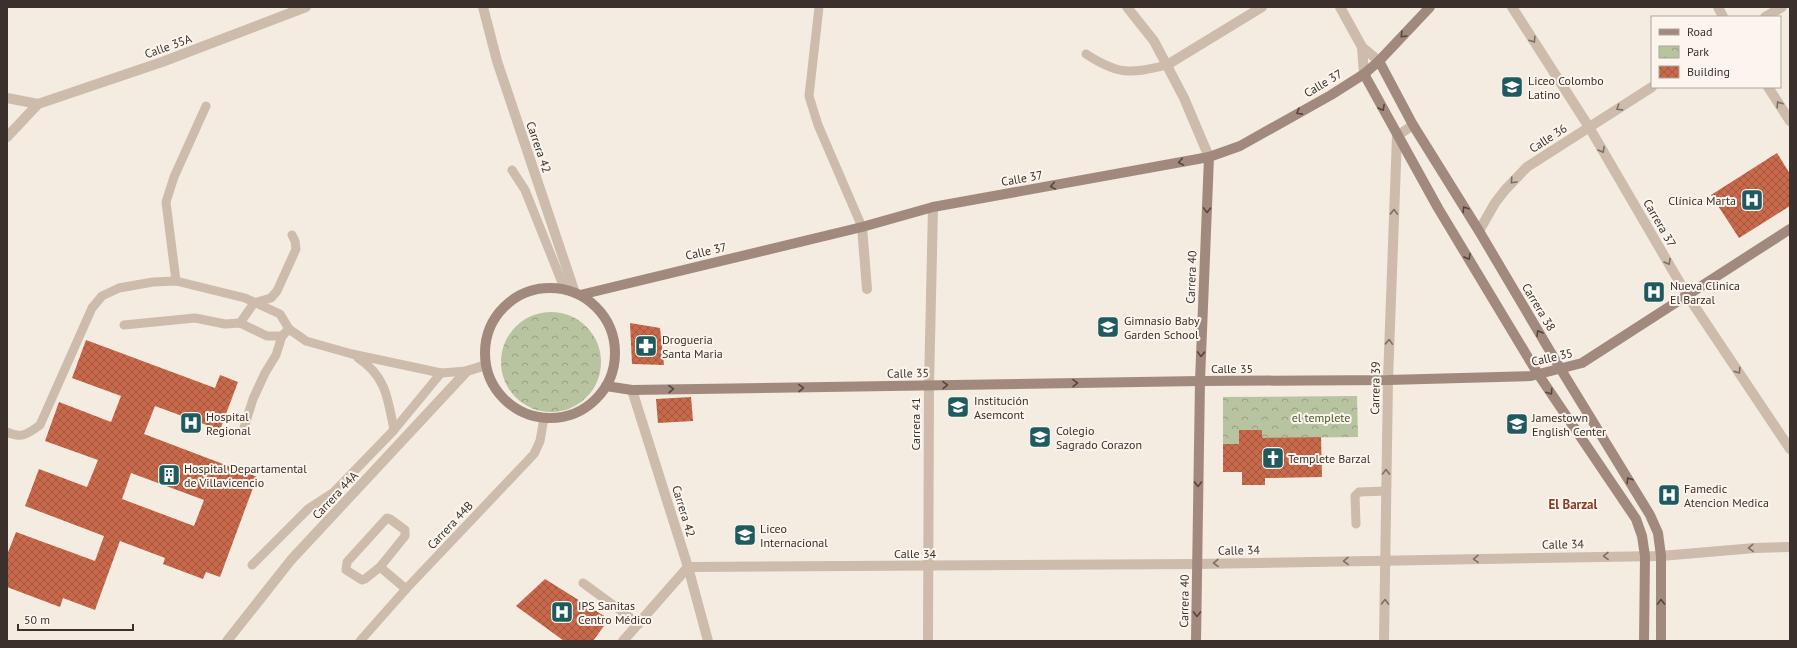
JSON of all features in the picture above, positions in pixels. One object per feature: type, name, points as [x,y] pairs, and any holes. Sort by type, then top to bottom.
[{"type":"street","name":"Calle 35A","points":[[38,104],[162,62],[306,7]]},
{"type":"street","name":"Carrera 42","points":[[483,7],[497,61],[577,294]]},
{"type":"street","name":"Carrera 40","points":[[1127,7],[1154,41],[1184,98],[1209,157],[1200,381],[1196,641]]},
{"type":"street","points":[[1167,65],[1262,7]]},
{"type":"street","name":"Carrera 38","points":[[1340,7],[1362,47],[1379,61],[1413,125],[1479,231],[1560,368],[1650,515],[1658,533],[1661,556],[1661,641]]},
{"type":"street","name":"Calle 37","points":[[577,294],[862,227],[933,208],[1209,157],[1240,146],[1331,95],[1364,74],[1379,61],[1430,7]]},
{"type":"street","name":"Carrera 37","points":[[1512,7],[1589,127],[1687,295],[1790,449]]},
{"type":"street","points":[[1718,7],[1722,16]]},
{"type":"street","points":[[1768,16],[1782,7]]},
{"type":"street","name":"Carrera 38","points":[[1362,47],[1364,74],[1438,208],[1538,374],[1636,519],[1642,536],[1645,556],[1644,641]]},
{"type":"street","name":"Calle 36","points":[[1479,231],[1495,203],[1515,178],[1527,167],[1651,88]]},
{"type":"street","points":[[1769,88],[1790,121]]},
{"type":"street","points":[[7,98],[38,104]]},
{"type":"street","points":[[7,137],[38,104]]},
{"type":"street","points":[[1398,136],[1413,125]]},
{"type":"street","name":"Carrera 39","points":[[1384,641],[1388,380],[1398,136]]},
{"type":"street","name":"Carrera 41","points":[[928,641],[928,386],[933,208]]},
{"type":"street","points":[[862,227],[867,289]]},
{"type":"street","name":"Calle 35","points":[[606,386],[632,390],[1200,381],[1388,380],[1531,376],[1582,363],[1790,229]]},
{"type":"street","points":[[554,288],[577,294],[594,304],[605,319],[613,338],[615,352],[613,367],[606,386],[593,401],[567,416],[544,418],[525,413],[507,401],[494,385],[486,365],[486,344],[488,333],[498,314],[505,306],[513,299],[533,290],[554,288]]},
{"type":"street","points":[[467,371],[486,365]]},
{"type":"street","name":"Carrera 44A","points":[[227,641],[291,560],[467,371]]},
{"type":"street","name":"Carrera 42","points":[[632,390],[688,567],[708,641]]},
{"type":"street","name":"Calle 34","points":[[688,567],[1197,564],[1661,556],[1755,548],[1790,547]]},
{"type":"street","points":[[623,641],[688,567]]},
{"type":"lane","points":[[819,7],[809,96],[818,125],[862,227]]},
{"type":"lane","points":[[1086,54],[1100,63],[1116,70],[1139,72],[1167,65]]},
{"type":"lane","points":[[176,282],[166,202],[174,177],[206,106]]},
{"type":"lane","points":[[512,170],[526,190],[565,290]]},
{"type":"lane","points":[[240,323],[254,303],[271,298],[277,291],[296,249],[295,241],[292,235]]},
{"type":"lane","points":[[7,432],[16,436],[29,433],[40,425],[92,308],[102,296],[126,287],[153,282],[176,282],[231,293],[280,314],[286,333],[253,399],[243,431]]},
{"type":"lane","points":[[124,325],[194,318],[225,324],[240,323],[267,336],[286,333],[306,341],[352,354],[441,373],[467,371]]},
{"type":"lane","points":[[352,354],[366,363],[379,378],[387,396],[394,430]]},
{"type":"lane","points":[[252,565],[308,509],[334,492],[394,430],[441,373]]},
{"type":"lane","name":"Carrera 44B","points":[[360,641],[406,589],[534,454],[540,441],[544,418]]},
{"type":"lane","points":[[1356,524],[1355,496],[1357,493],[1386,491]]},
{"type":"lane","points":[[390,519],[406,533],[380,567],[362,580],[346,570],[345,566],[385,520],[390,519]]},
{"type":"lane","points":[[380,567],[406,589]]},
{"type":"lane","points":[[582,583],[639,624]]},
{"type":"green space","points":[[551,312],[570,316],[586,327],[597,343],[601,362],[597,381],[586,397],[570,408],[551,412],[532,408],[516,397],[505,381],[501,362],[505,343],[516,327],[532,316]]},
{"type":"green space","name":"el templete","points":[[1357,396],[1358,437],[1262,438],[1239,444],[1223,444],[1223,397]]},
{"type":"building","name":"Clínica Marta","points":[[1777,153],[1790,174],[1790,206],[1739,238],[1711,195]]},
{"type":"building","name":"Drogueria Santa Maria","points":[[630,323],[660,328],[664,365],[632,364]]},
{"type":"building","name":"Hospital Departamental de Villavicencio","points":[[86,340],[215,388],[220,375],[238,382],[220,430],[155,406],[144,434],[257,477],[220,577],[206,572],[203,579],[163,564],[165,558],[120,541],[95,610],[63,598],[60,607],[7,587],[7,555],[16,532],[95,561],[104,536],[25,506],[39,469],[87,487],[98,460],[45,441],[59,402],[111,422],[121,396],[72,378]],"holes":[[[131,473],[204,500],[194,526],[122,499]]]},
{"type":"building","points":[[691,397],[693,421],[658,423],[656,399]]},
{"type":"building","name":"Templete Barzal","points":[[1239,430],[1262,430],[1262,438],[1321,437],[1322,477],[1265,478],[1265,485],[1242,485],[1242,472],[1223,472],[1223,444],[1239,444]]},
{"type":"building","name":"IPS Sanitas Centro Médico","points":[[545,579],[609,619],[593,641],[564,641],[516,606]]},
{"type":"place","name":"Liceo Colombo Latino","points":[[1512,87]]},
{"type":"place","name":"Clínica Marta","points":[[1752,200]]},
{"type":"place","name":"Nueva Clinica El Barzal","points":[[1654,292]]},
{"type":"place","name":"Gimnasio Baby Garden School","points":[[1108,327]]},
{"type":"place","name":"Drogueria Santa Maria","points":[[646,346]]},
{"type":"place","name":"Institución Asemcont","points":[[958,407]]},
{"type":"place","name":"Hospital Regional","points":[[191,423]]},
{"type":"place","name":"Jamestown English Center","points":[[1517,424]]},
{"type":"place","name":"Colegio Sagrado Corazon","points":[[1040,437]]},
{"type":"place","name":"Templete Barzal","points":[[1273,458]]},
{"type":"place","name":"Hospital Departamental de Villavicencio","points":[[169,475]]},
{"type":"place","name":"Famedic Atencion Medica","points":[[1669,495]]},
{"type":"place","name":"Liceo Internacional","points":[[745,535]]},
{"type":"place","name":"IPS Sanitas Centro Médico","points":[[562,612]]},
{"type":"district","name":"El Barzal","points":[[1573,504]]}]
